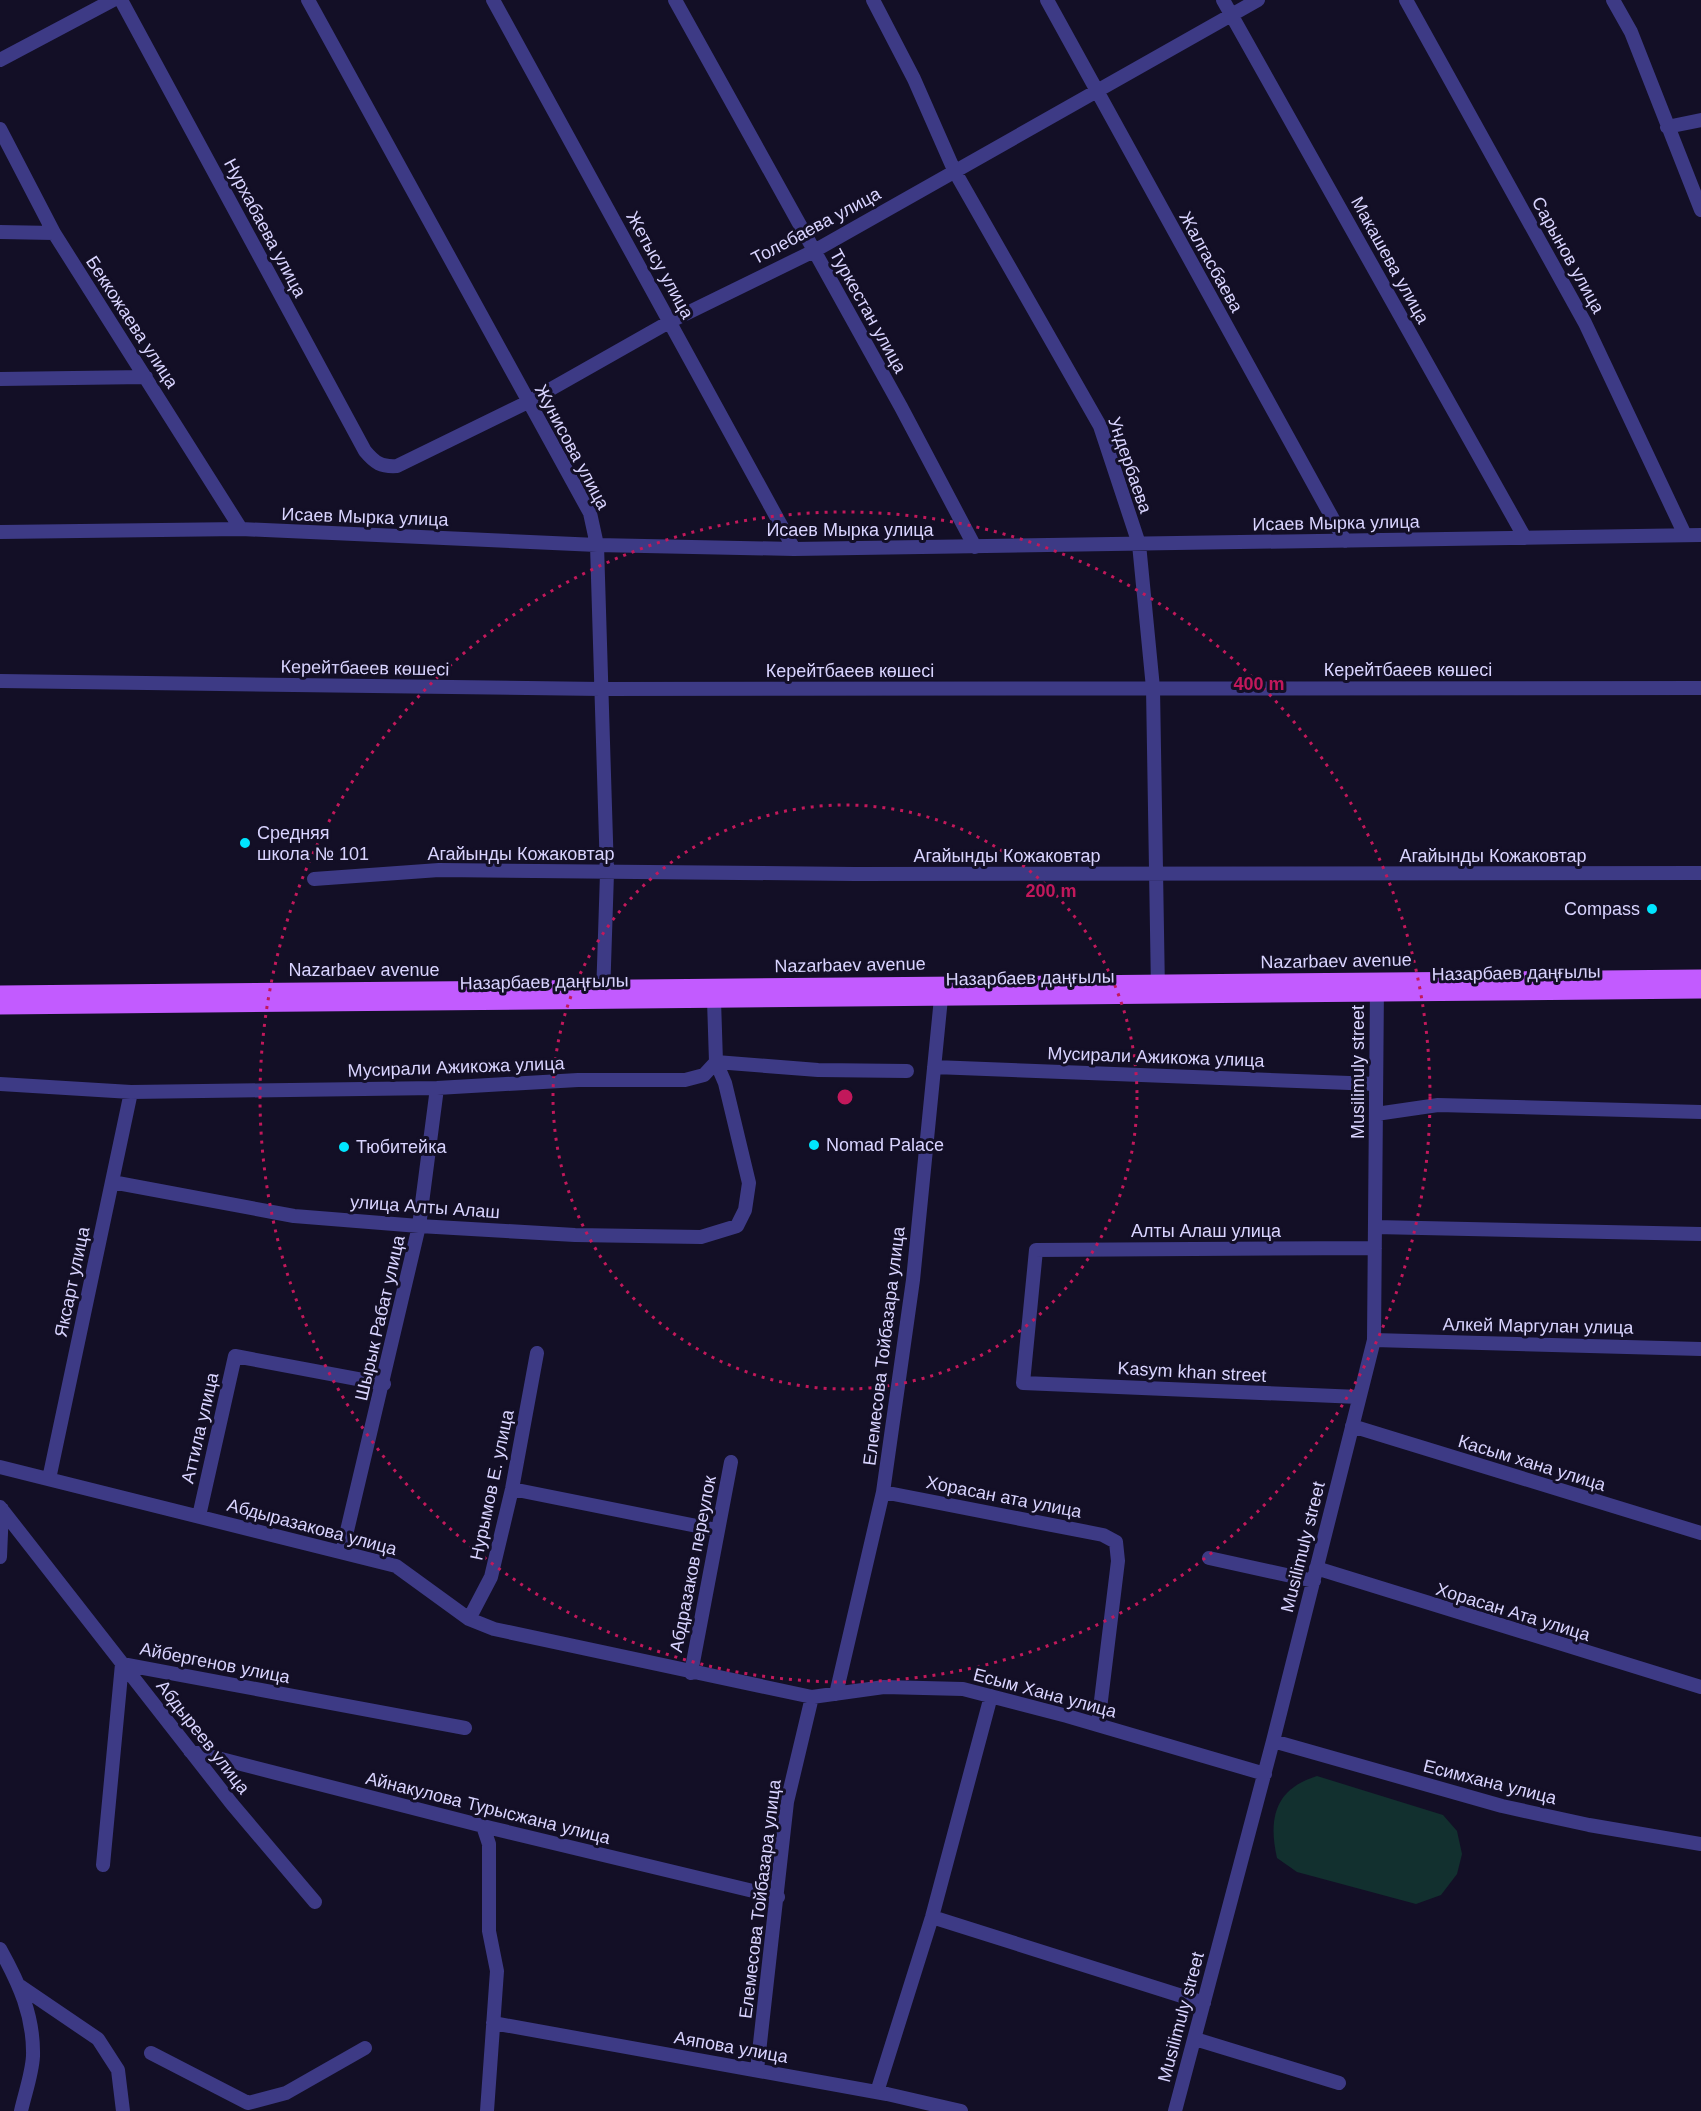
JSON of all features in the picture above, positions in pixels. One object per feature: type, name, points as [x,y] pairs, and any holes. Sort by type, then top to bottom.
[{"type":"main road","name":"Nazarbaev avenue","points":[[1377,987],[1701,977]]},
{"type":"main road","name":"Назарбаев даңғылы","points":[[0,1007],[603,994],[714,1000],[941,998],[1158,989],[1377,987],[1701,991]]},
{"type":"main road","name":"Nazarbaev avenue","points":[[0,993],[603,994],[1158,989]]},
{"type":"street","points":[[0,60],[113,0]]},
{"type":"street","name":"Нурхабаева улица","points":[[121,0],[364,451],[374,462],[383,467]]},
{"type":"street","name":"Жунисова улица","points":[[308,0],[590,513],[597,546],[607,873],[603,994]]},
{"type":"street","name":"Жетысу улица","points":[[493,0],[794,549]]},
{"type":"street","name":"Туркестан улица","points":[[675,0],[975,547]]},
{"type":"street","name":"Ундербаева","points":[[873,0],[914,79],[954,170],[1100,426],[1139,544],[1153,688],[1158,989]]},
{"type":"street","name":"Жалгасбаева","points":[[1047,0],[1345,541]]},
{"type":"street","name":"Макашева улица","points":[[1223,0],[1525,538]]},
{"type":"street","name":"Толебаева улица","points":[[383,467],[397,466],[528,402],[671,321],[814,251],[1258,0]]},
{"type":"street","name":"Сарынов улица","points":[[1406,0],[1585,323],[1685,535]]},
{"type":"street","points":[[1613,0],[1631,32],[1701,210]]},
{"type":"street","points":[[1667,127],[1701,120]]},
{"type":"street","name":"Беккожаева улица","points":[[0,129],[54,233],[241,530]]},
{"type":"street","points":[[0,232],[54,233]]},
{"type":"street","points":[[0,379],[146,376]]},
{"type":"street","name":"Исаев Мырка улица","points":[[0,532],[241,530],[597,546],[794,549],[1701,535]]},
{"type":"street","name":"Керейтбаеев көшесі","points":[[0,681],[601,689],[1701,688]]},
{"type":"street","name":"Агайынды Кожаковтар","points":[[314,879],[439,870],[607,873],[1701,873]]},
{"type":"street","name":"Musilimuly street","points":[[1175,2111],[1273,1741],[1374,1340],[1377,987]]},
{"type":"street","name":"Елемесова Тойбазара улица","points":[[836,1694],[884,1492],[913,1280],[941,998]]},
{"type":"street","points":[[714,1000],[716,1062],[818,1070],[907,1071]]},
{"type":"street","name":"Мусирали Ажикожа улица","points":[[0,1084],[131,1092],[437,1088],[578,1080],[686,1080],[704,1075],[716,1062]]},
{"type":"street","name":"улица Алты Алаш","points":[[112,1182],[294,1216],[575,1235],[701,1237],[737,1226],[745,1210],[749,1183],[725,1083],[716,1062]]},
{"type":"street","name":"Мусирали Ажикожа улица","points":[[934,1066],[1376,1084]]},
{"type":"street","name":"Шырык Рабат улица","points":[[342,1552],[384,1384],[419,1226],[437,1088]]},
{"type":"street","name":"Яксарт улица","points":[[49,1479],[131,1092]]},
{"type":"street","points":[[1376,1114],[1438,1105],[1701,1112]]},
{"type":"street","points":[[1375,1227],[1701,1234]]},
{"type":"street","name":"Алты Алаш улица","points":[[1023,1383],[1036,1250],[1375,1248]]},
{"type":"street","name":"Алкей Маргулан улица","points":[[1374,1340],[1701,1349]]},
{"type":"street","name":"Нурымов Е. улица","points":[[469,1619],[491,1577],[512,1490],[537,1353]]},
{"type":"street","name":"Аттила улица","points":[[199,1516],[235,1356],[384,1384]]},
{"type":"street","name":"Kasym khan street","points":[[1023,1383],[1359,1397]]},
{"type":"street","name":"Касым хана улица","points":[[1352,1426],[1701,1533]]},
{"type":"street","name":"Абдразаков переулок","points":[[691,1673],[731,1462]]},
{"type":"street","name":"Абдыразакова улица","points":[[0,1467],[396,1566],[469,1619],[494,1629],[691,1673],[812,1697]]},
{"type":"street","points":[[512,1490],[717,1530]]},
{"type":"street","name":"Хорасан ата улица","points":[[884,1492],[1103,1535],[1116,1542],[1119,1561],[1098,1725]]},
{"type":"street","points":[[0,1557],[1,1508]]},
{"type":"street","name":"Абдыреев улица","points":[[1,1508],[190,1751],[315,1902]]},
{"type":"street","points":[[1209,1558],[1315,1575]]},
{"type":"street","name":"Хорасан Ата улица","points":[[1315,1575],[1701,1688]]},
{"type":"street","name":"Айбергенов улица","points":[[103,1865],[122,1664],[465,1728]]},
{"type":"street","name":"Есым Хана улица","points":[[812,1697],[884,1687],[963,1689],[1098,1725],[1264,1774]]},
{"type":"street","points":[[877,2092],[932,1917],[991,1696]]},
{"type":"street","name":"Елемесова Тойбазара улица","points":[[757,2070],[787,1802],[812,1697]]},
{"type":"street","name":"Есимхана улица","points":[[1273,1741],[1502,1806],[1589,1825],[1701,1844]]},
{"type":"street","name":"Айнакулова Турысжана улица","points":[[190,1751],[483,1826],[778,1897]]},
{"type":"street","points":[[483,1826],[489,1844],[489,1931],[497,1971],[488,2111]]},
{"type":"street","points":[[932,1917],[1204,2003]]},
{"type":"street","points":[[0,1949],[20,1986],[31,2025],[33,2058],[21,2111]]},
{"type":"street","points":[[20,1986],[98,2039],[118,2070],[123,2111]]},
{"type":"street","name":"Аяпова улица","points":[[493,2023],[877,2092],[961,2111]]},
{"type":"street","points":[[1195,2039],[1339,2083]]},
{"type":"street","points":[[151,2053],[248,2103],[286,2092],[365,2048]]},
{"type":"green space","points":[[1317,1776],[1443,1815],[1457,1831],[1462,1854],[1457,1874],[1441,1895],[1416,1904],[1297,1872],[1277,1858],[1274,1830],[1278,1807],[1292,1789]]},
{"type":"place","name":"Средняя школа № 101","points":[[245,843]]},
{"type":"place","name":"Compass","points":[[1652,909]]},
{"type":"place","name":"Nomad Palace","points":[[814,1145]]},
{"type":"place","name":"Тюбитейка","points":[[344,1147]]}]
